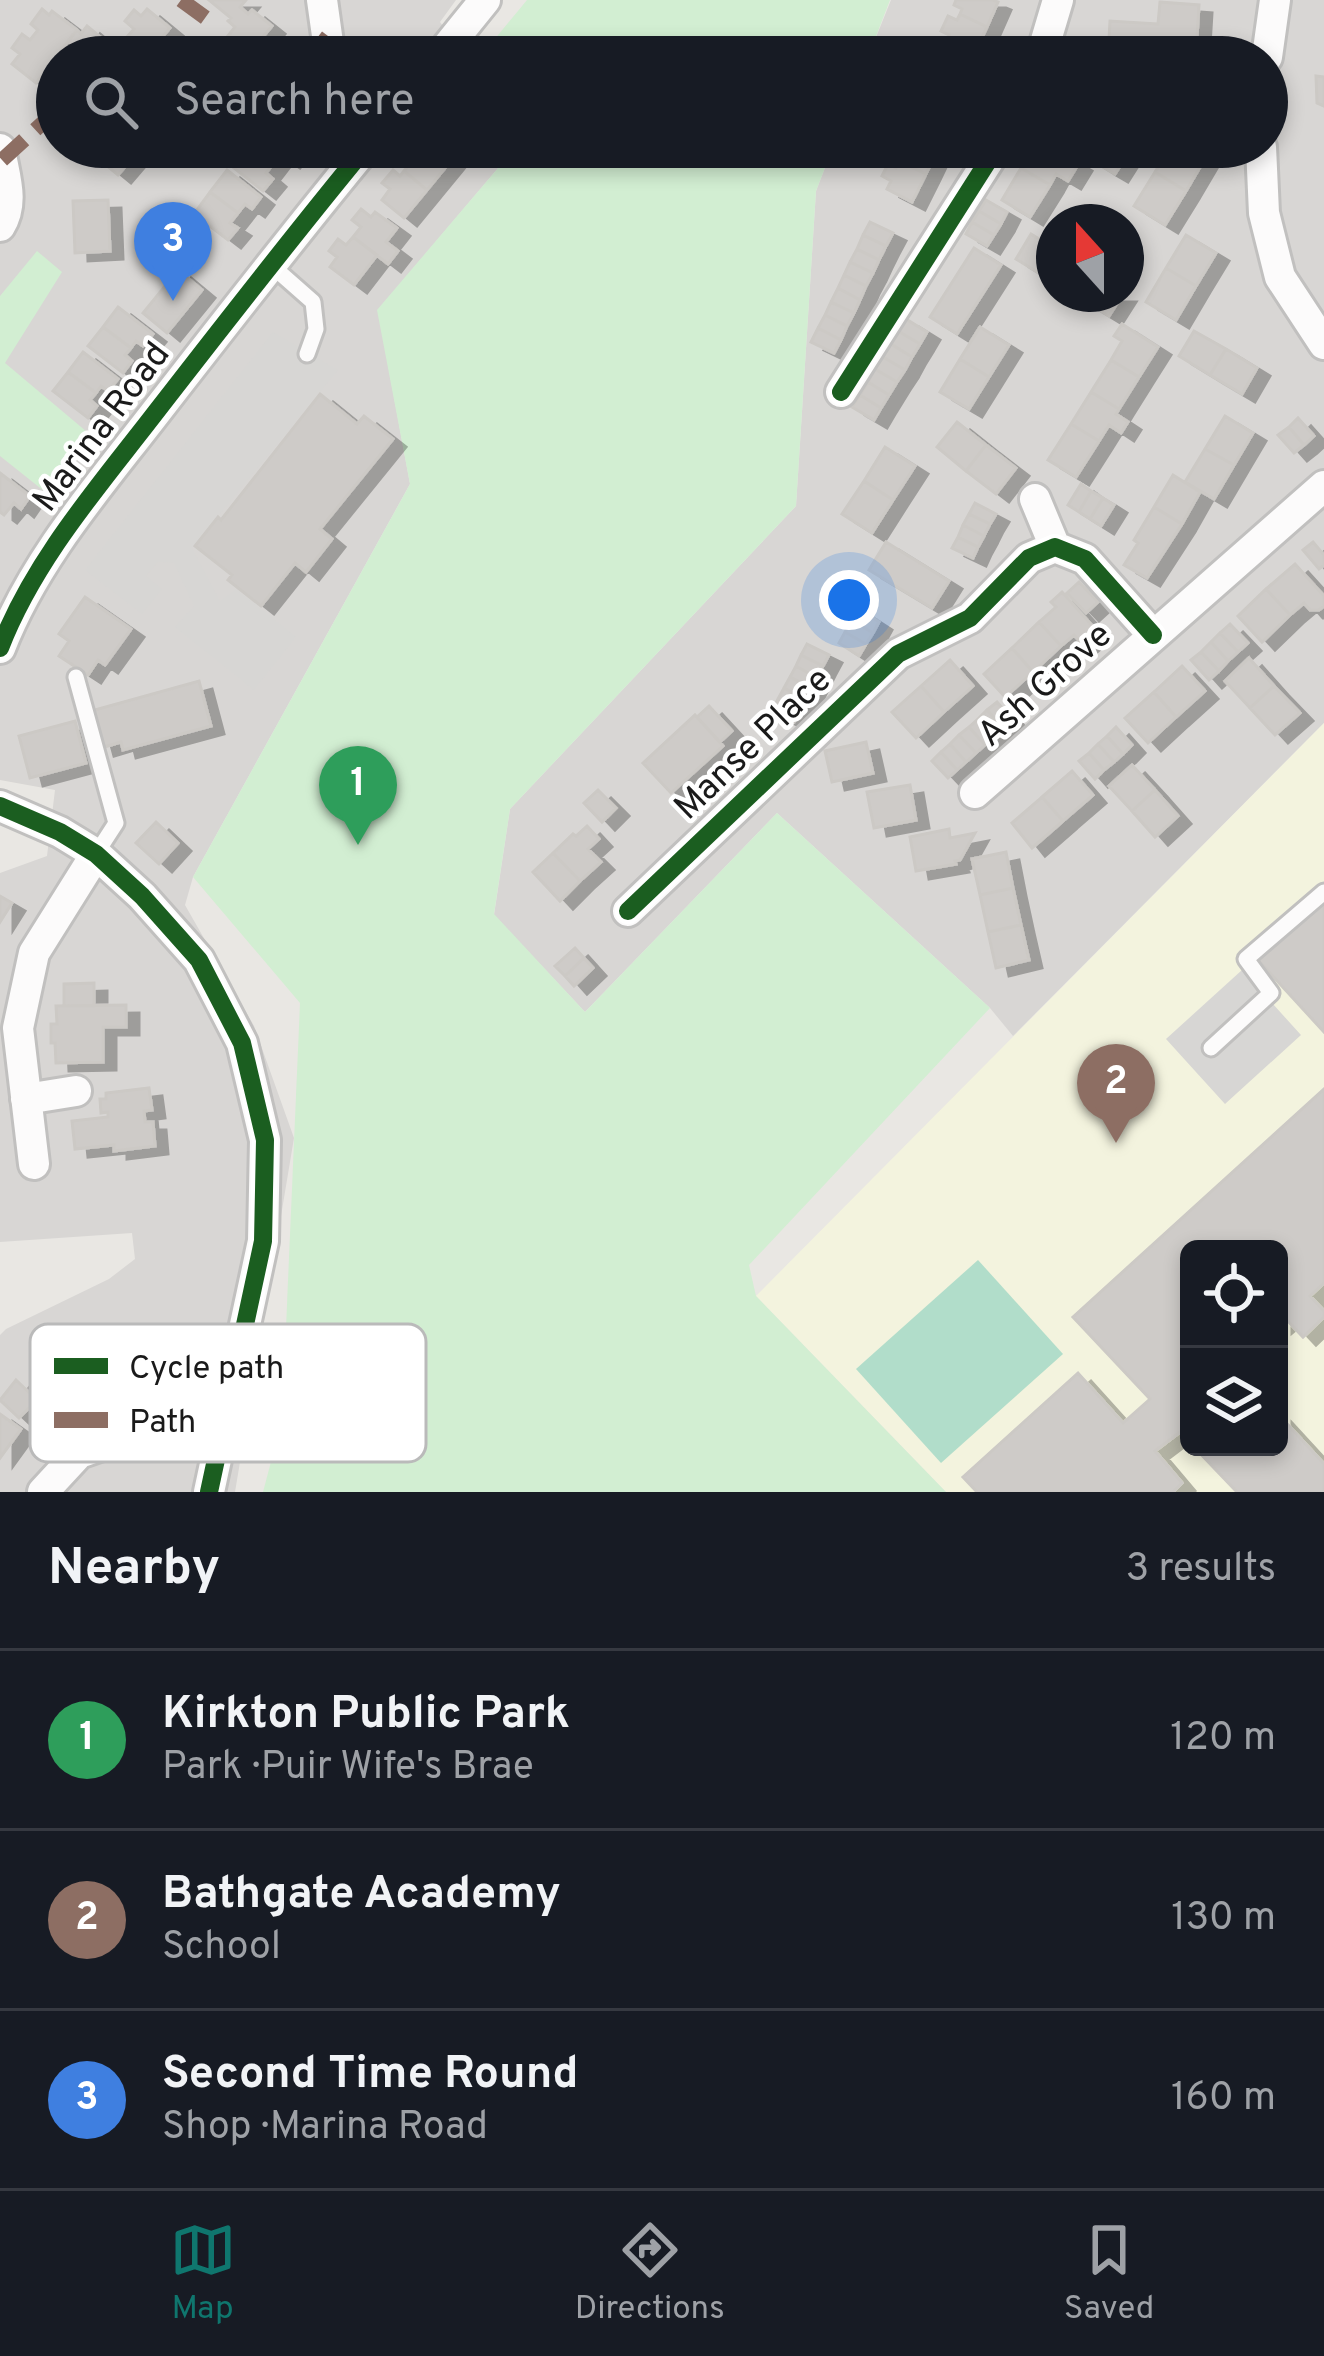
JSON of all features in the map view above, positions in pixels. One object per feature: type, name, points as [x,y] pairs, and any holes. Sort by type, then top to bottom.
[{"type":"street","points":[[322,0],[327,36]]},
{"type":"street","points":[[456,36],[485,0]]},
{"type":"street","points":[[1047,36],[1058,0]]},
{"type":"street","points":[[1270,36],[1275,0]]},
{"type":"street","points":[[0,149],[8,193],[0,226]]},
{"type":"street","points":[[339,168],[340,178]]},
{"type":"street","name":"Marina Road","points":[[0,648],[44,563],[88,499],[348,168]]},
{"type":"street","points":[[841,392],[984,168]]},
{"type":"street","points":[[1262,168],[1264,213],[1280,277],[1324,344]]},
{"type":"street","name":"Ash Grove","points":[[975,793],[1324,486]]},
{"type":"street","points":[[1036,500],[1055,547],[1085,559],[1153,634]]},
{"type":"street","name":"Manse Place","points":[[628,911],[898,654],[970,617],[1029,558],[1055,547]]},
{"type":"street","points":[[0,806],[96,854],[142,896],[199,960],[242,1043],[266,1140],[263,1240],[245,1324]]},
{"type":"street","points":[[34,1164],[18,1028],[34,952],[96,854]]},
{"type":"street","points":[[26,1099],[76,1091]]},
{"type":"street","points":[[44,1492],[72,1462]]},
{"type":"street","points":[[209,1492],[215,1462]]},
{"type":"lane","points":[[271,265],[313,302],[316,329],[307,353]]},
{"type":"lane","points":[[76,677],[116,823],[96,854]]},
{"type":"lane","points":[[1211,1048],[1271,993],[1246,959],[1324,892]]},
{"type":"shaded area","points":[[0,0],[456,0],[440,22],[450,36],[36,36],[36,168],[498,168],[378,310],[410,484],[193,877],[185,905],[254,1026],[294,1138],[263,1324],[30,1324],[30,1462],[240,1462],[235,1492],[0,1492],[0,1335],[109,1279],[135,1259],[132,1233],[0,1242],[0,873],[47,856],[55,790],[0,780]]},
{"type":"shaded area","points":[[527,0],[890,0],[876,36],[497,36]]},
{"type":"shaded area","points":[[891,0],[1324,0],[1324,723],[1013,1036],[990,1008],[777,813],[585,1012],[494,915],[510,809],[796,506],[816,191],[825,168],[1288,168],[1288,36],[876,36]]},
{"type":"shaded area","points":[[498,168],[825,168],[816,191],[796,506],[510,809],[494,914],[585,1012],[777,813],[990,1008],[749,1265],[756,1296],[946,1492],[263,1492],[271,1462],[426,1462],[426,1324],[286,1324],[300,1003],[193,877],[410,484],[377,310]]},
{"type":"shaded area","points":[[37,251],[62,272],[5,363],[93,437],[49,495],[0,456],[0,296]]},
{"type":"shaded area","points":[[273,332],[338,370],[192,548],[220,601],[236,589],[296,637],[254,690],[175,627],[194,606],[174,563],[158,562],[146,576],[162,589],[142,614],[85,570]]},
{"type":"shaded area","points":[[1324,723],[1324,1492],[946,1492],[756,1296]]},
{"type":"shaded area","points":[[1242,970],[1301,1035],[1225,1104],[1166,1039]]},
{"type":"green space","points":[[978,1260],[1063,1354],[941,1463],[856,1369]]},
{"type":"building","points":[[209,0],[246,0],[240,7],[272,26],[264,36],[228,36],[235,27],[228,21],[231,18]]},
{"type":"building","points":[[956,0],[998,2],[987,27],[960,14]]},
{"type":"building","points":[[1160,2],[1199,5],[1197,36],[1109,36],[1110,21],[1158,24]]},
{"type":"building","points":[[42,9],[77,30],[72,36],[36,36],[36,83],[12,64],[20,54],[12,48],[22,34],[30,40],[38,30],[31,24]]},
{"type":"building","points":[[147,9],[170,28],[163,36],[128,36],[134,29],[125,21],[134,10],[141,16]]},
{"type":"building","points":[[960,14],[987,27],[983,36],[949,36],[941,31],[948,16],[957,20]]},
{"type":"building","points":[[87,26],[99,36],[72,36],[77,30],[81,34]]},
{"type":"building","points":[[1316,76],[1324,77],[1324,106],[1317,103]]},
{"type":"building","points":[[234,168],[270,168],[266,173],[273,179],[263,191]]},
{"type":"building","points":[[406,168],[445,168],[427,190],[404,171]]},
{"type":"building","points":[[886,168],[914,168],[926,174],[912,202],[887,189],[891,181],[882,176]]},
{"type":"building","points":[[1021,168],[1076,168],[1068,181],[1056,174],[1050,185]]},
{"type":"building","points":[[1021,168],[1050,185],[1030,217],[1002,200]]},
{"type":"building","points":[[1158,168],[1200,168],[1186,191],[1155,172]]},
{"type":"building","points":[[227,170],[261,197],[252,209],[245,204],[238,213],[210,192]]},
{"type":"building","points":[[393,170],[400,176],[404,171],[427,190],[404,218],[382,200],[390,189],[382,183]]},
{"type":"building","points":[[1155,172],[1186,191],[1165,225],[1144,212],[1144,204],[1135,204]]},
{"type":"building","points":[[210,192],[238,213],[230,223],[238,228],[228,240],[194,214]]},
{"type":"building","points":[[108,200],[110,251],[75,253],[73,201]]},
{"type":"building","points":[[986,200],[1007,212],[1001,224],[979,211]]},
{"type":"building","points":[[361,209],[371,217],[375,212],[397,228],[386,242],[398,251],[388,264],[353,237],[361,227],[352,220]]},
{"type":"building","points":[[979,211],[1001,224],[994,235],[972,222]]},
{"type":"building","points":[[870,222],[893,233],[886,246],[863,235]]},
{"type":"building","points":[[972,222],[994,235],[987,246],[966,234]]},
{"type":"building","points":[[1031,234],[1036,237],[1036,271],[1016,259]]},
{"type":"building","points":[[863,235],[886,246],[879,260],[857,249]]},
{"type":"building","points":[[1186,235],[1216,253],[1196,286],[1166,268]]},
{"type":"building","points":[[353,237],[377,255],[354,285],[330,267],[337,257],[329,251],[338,239],[346,245]]},
{"type":"building","points":[[974,248],[1001,265],[957,334],[930,317]]},
{"type":"building","points":[[857,249],[879,260],[873,273],[850,262]]},
{"type":"building","points":[[850,262],[873,273],[866,286],[844,275]]},
{"type":"building","points":[[1166,268],[1196,286],[1176,320],[1146,302]]},
{"type":"building","points":[[178,270],[202,290],[167,333],[143,313]]},
{"type":"building","points":[[844,275],[866,286],[860,300],[838,288]]},
{"type":"building","points":[[838,288],[860,300],[854,313],[831,302]]},
{"type":"building","points":[[831,302],[854,313],[847,326],[825,315]]},
{"type":"building","points":[[118,307],[153,334],[143,346],[136,341],[131,348],[103,327]]},
{"type":"building","points":[[825,315],[847,326],[841,340],[818,328]]},
{"type":"building","points":[[906,319],[927,332],[920,344],[898,331]]},
{"type":"building","points":[[1122,324],[1158,347],[1139,377],[1111,360],[1122,341],[1114,336]]},
{"type":"building","points":[[103,327],[131,348],[125,355],[132,361],[123,373],[88,346]]},
{"type":"building","points":[[980,327],[1009,345],[989,377],[960,359]]},
{"type":"building","points":[[818,328],[841,340],[834,353],[811,342]]},
{"type":"building","points":[[898,331],[920,344],[912,357],[891,344]]},
{"type":"building","points":[[1194,331],[1226,349],[1210,375],[1179,356]]},
{"type":"building","points":[[891,344],[912,357],[905,370],[883,357]]},
{"type":"building","points":[[1226,349],[1257,368],[1242,394],[1210,375]]},
{"type":"building","points":[[83,352],[118,379],[108,391],[101,386],[96,393],[68,372]]},
{"type":"building","points":[[883,357],[905,370],[897,382],[875,369]]},
{"type":"building","points":[[960,359],[989,377],[969,409],[940,392]]},
{"type":"building","points":[[1111,360],[1139,377],[1119,409],[1091,392]]},
{"type":"building","points":[[875,369],[897,382],[889,395],[868,382]]},
{"type":"building","points":[[68,372],[96,393],[90,400],[97,406],[88,418],[53,391]]},
{"type":"building","points":[[868,382],[889,395],[881,408],[860,395]]},
{"type":"building","points":[[1091,392],[1119,409],[1116,414],[1128,422],[1121,433],[1109,425],[1099,441],[1071,424]]},
{"type":"building","points":[[320,394],[357,424],[364,416],[393,439],[320,529],[332,539],[306,572],[295,563],[261,606],[195,546]]},
{"type":"building","points":[[860,395],[881,408],[874,420],[852,407]]},
{"type":"building","points":[[1225,416],[1253,433],[1234,465],[1205,449]]},
{"type":"building","points":[[1298,418],[1314,436],[1304,445],[1289,427]]},
{"type":"building","points":[[957,422],[986,445],[966,471],[937,447]]},
{"type":"building","points":[[1071,424],[1099,441],[1076,477],[1048,460]]},
{"type":"building","points":[[1289,427],[1304,445],[1294,453],[1278,435]]},
{"type":"building","points":[[986,445],[1016,468],[996,494],[966,471]]},
{"type":"building","points":[[885,447],[915,466],[893,500],[864,481]]},
{"type":"building","points":[[1205,449],[1234,465],[1214,499],[1185,482]]},
{"type":"building","points":[[0,473],[30,496],[21,509],[14,503],[4,515],[0,512]]},
{"type":"building","points":[[1173,475],[1200,492],[1182,524],[1154,507]]},
{"type":"building","points":[[864,481],[893,500],[872,533],[842,514]]},
{"type":"building","points":[[1081,484],[1091,491],[1079,512],[1068,505]]},
{"type":"building","points":[[1091,491],[1103,498],[1090,519],[1079,512]]},
{"type":"building","points":[[1103,498],[1114,505],[1101,526],[1090,519]]},
{"type":"building","points":[[975,503],[996,514],[990,524],[969,514]]},
{"type":"building","points":[[1154,507],[1182,524],[1147,578],[1124,565]]},
{"type":"building","points":[[969,514],[990,524],[984,536],[963,525]]},
{"type":"building","points":[[963,525],[984,536],[978,547],[958,537]]},
{"type":"building","points":[[958,537],[978,547],[973,558],[952,548]]},
{"type":"building","points":[[886,542],[949,581],[932,608],[869,570]]},
{"type":"building","points":[[1313,542],[1324,555],[1319,569],[1303,550]]},
{"type":"building","points":[[1295,564],[1324,596],[1319,610],[1310,610],[1304,603],[1290,615],[1266,589]]},
{"type":"building","points":[[1079,582],[1098,602],[1086,613],[1067,593]]},
{"type":"building","points":[[1266,589],[1290,615],[1262,642],[1238,616]]},
{"type":"building","points":[[1062,592],[1098,632],[1083,645],[1074,635],[1061,646],[1039,622],[1056,607],[1051,602]]},
{"type":"building","points":[[85,597],[131,629],[105,665],[98,660],[88,675],[59,656],[69,641],[59,634]]},
{"type":"building","points":[[859,609],[879,622],[873,633],[852,620]]},
{"type":"building","points":[[852,620],[873,633],[866,644],[845,632]]},
{"type":"building","points":[[1039,622],[1061,646],[1033,672],[1012,648]]},
{"type":"building","points":[[1230,624],[1248,643],[1238,652],[1220,633]]},
{"type":"building","points":[[845,632],[866,644],[859,656],[839,643]]},
{"type":"building","points":[[1220,633],[1238,652],[1228,661],[1211,642]]},
{"type":"building","points":[[1211,642],[1228,661],[1219,671],[1201,652]]},
{"type":"building","points":[[807,644],[829,655],[823,666],[801,655]]},
{"type":"building","points":[[1012,648],[1033,672],[1005,697],[984,674]]},
{"type":"building","points":[[1201,652],[1219,671],[1209,680],[1191,660]]},
{"type":"building","points":[[801,655],[823,666],[817,678],[796,666]]},
{"type":"building","points":[[1249,658],[1274,686],[1250,708],[1225,681]]},
{"type":"building","points":[[950,660],[973,686],[944,712],[921,686]]},
{"type":"building","points":[[796,666],[817,678],[812,688],[790,677]]},
{"type":"building","points":[[1182,666],[1205,691],[1176,717],[1154,692]]},
{"type":"building","points":[[790,677],[812,688],[806,700],[784,688]]},
{"type":"building","points":[[199,681],[211,726],[123,750],[121,742],[101,748],[91,711]]},
{"type":"building","points":[[921,686],[944,712],[916,738],[892,712]]},
{"type":"building","points":[[1274,686],[1300,713],[1275,735],[1250,708]]},
{"type":"building","points":[[784,688],[806,700],[800,711],[778,699]]},
{"type":"building","points":[[1154,692],[1176,717],[1148,743],[1125,718]]},
{"type":"building","points":[[778,699],[800,711],[794,722],[772,711]]},
{"type":"building","points":[[997,702],[1013,720],[1004,729],[987,710]]},
{"type":"building","points":[[709,706],[732,731],[720,742],[697,717]]},
{"type":"building","points":[[987,710],[1004,729],[994,737],[978,719]]},
{"type":"building","points":[[695,715],[723,746],[671,793],[643,763]]},
{"type":"building","points":[[978,719],[994,737],[985,745],[969,727]]},
{"type":"building","points":[[75,721],[86,763],[30,778],[19,736]]},
{"type":"building","points":[[969,727],[985,745],[976,753],[959,735]]},
{"type":"building","points":[[1116,727],[1132,745],[1123,754],[1107,736]]},
{"type":"building","points":[[959,735],[976,753],[966,762],[950,744]]},
{"type":"building","points":[[1107,736],[1123,754],[1114,762],[1098,744]]},
{"type":"building","points":[[866,742],[873,773],[832,782],[825,751]]},
{"type":"building","points":[[950,744],[966,762],[957,770],[941,752]]},
{"type":"building","points":[[1098,744],[1114,762],[1104,770],[1089,753]]},
{"type":"building","points":[[941,752],[957,770],[948,778],[932,761]]},
{"type":"building","points":[[1089,753],[1104,770],[1095,779],[1079,761]]},
{"type":"building","points":[[1132,765],[1155,790],[1132,811],[1109,786]]},
{"type":"building","points":[[1072,771],[1093,795],[1063,821],[1042,797]]},
{"type":"building","points":[[910,785],[916,820],[874,828],[867,792]]},
{"type":"building","points":[[598,790],[616,808],[602,822],[584,803]]},
{"type":"building","points":[[1155,790],[1178,816],[1155,837],[1132,811]]},
{"type":"building","points":[[1042,797],[1063,821],[1032,848],[1012,823]]},
{"type":"building","points":[[156,822],[178,843],[159,864],[136,843]]},
{"type":"building","points":[[587,826],[599,839],[588,849],[601,862],[580,881],[553,853]]},
{"type":"building","points":[[949,829],[950,838],[975,833],[960,860],[916,871],[910,837]]},
{"type":"building","points":[[1006,852],[1013,888],[980,895],[972,859]]},
{"type":"building","points":[[553,853],[580,881],[560,901],[533,872]]},
{"type":"building","points":[[1013,888],[1021,925],[988,932],[980,895]]},
{"type":"building","points":[[0,896],[12,903],[0,922]]},
{"type":"building","points":[[1324,896],[1324,1032],[1258,960]]},
{"type":"building","points":[[1021,925],[1029,960],[996,968],[988,932]]},
{"type":"building","points":[[575,948],[584,958],[565,976],[555,966]]},
{"type":"building","points":[[584,958],[593,968],[574,986],[565,976]]},
{"type":"building","points":[[94,983],[94,1006],[64,1006],[64,984]]},
{"type":"building","points":[[126,1005],[126,1027],[103,1027],[103,1062],[56,1063],[51,1024],[57,1024],[56,1006]]},
{"type":"building","points":[[149,1088],[152,1110],[144,1111],[145,1122],[153,1122],[155,1146],[75,1149],[72,1121],[108,1117],[108,1112],[101,1113],[100,1099],[106,1099],[106,1093]]},
{"type":"building","points":[[1324,1089],[1324,1283],[1310,1296],[1324,1317],[1303,1337],[1288,1321],[1288,1240],[1180,1240],[1180,1432],[1155,1451],[1182,1483],[1173,1492],[977,1492],[963,1477],[1078,1373],[1123,1423],[1150,1399],[1073,1317]]},
{"type":"building","points":[[16,1380],[30,1393],[30,1407],[19,1418],[0,1400]]},
{"type":"building","points":[[0,1414],[21,1429],[0,1458]]},
{"type":"building","points":[[1288,1425],[1324,1464],[1324,1492],[1237,1492],[1203,1456],[1288,1456]]},
{"type":"marked path","points":[[181,0],[217,26]]},
{"type":"marked path","points":[[2,160],[36,129]]},
{"type":"cycle path","points":[[0,648],[31,584],[69,525],[349,168]]},
{"type":"cycle path","points":[[841,392],[984,168]]},
{"type":"cycle path","points":[[628,911],[898,654],[970,618],[1029,558],[1055,547],[1085,559],[1153,635]]},
{"type":"cycle path","points":[[0,806],[96,854],[142,896],[199,960],[242,1043],[265,1140],[263,1241],[245,1324]]},
{"type":"cycle path","points":[[209,1492],[215,1462]]},
{"type":"place","name":"Second Time Round","points":[[173,301]]},
{"type":"place","name":"Kirkton Public Park","points":[[358,845]]},
{"type":"place","name":"Bathgate Academy","points":[[1116,1143]]}]
